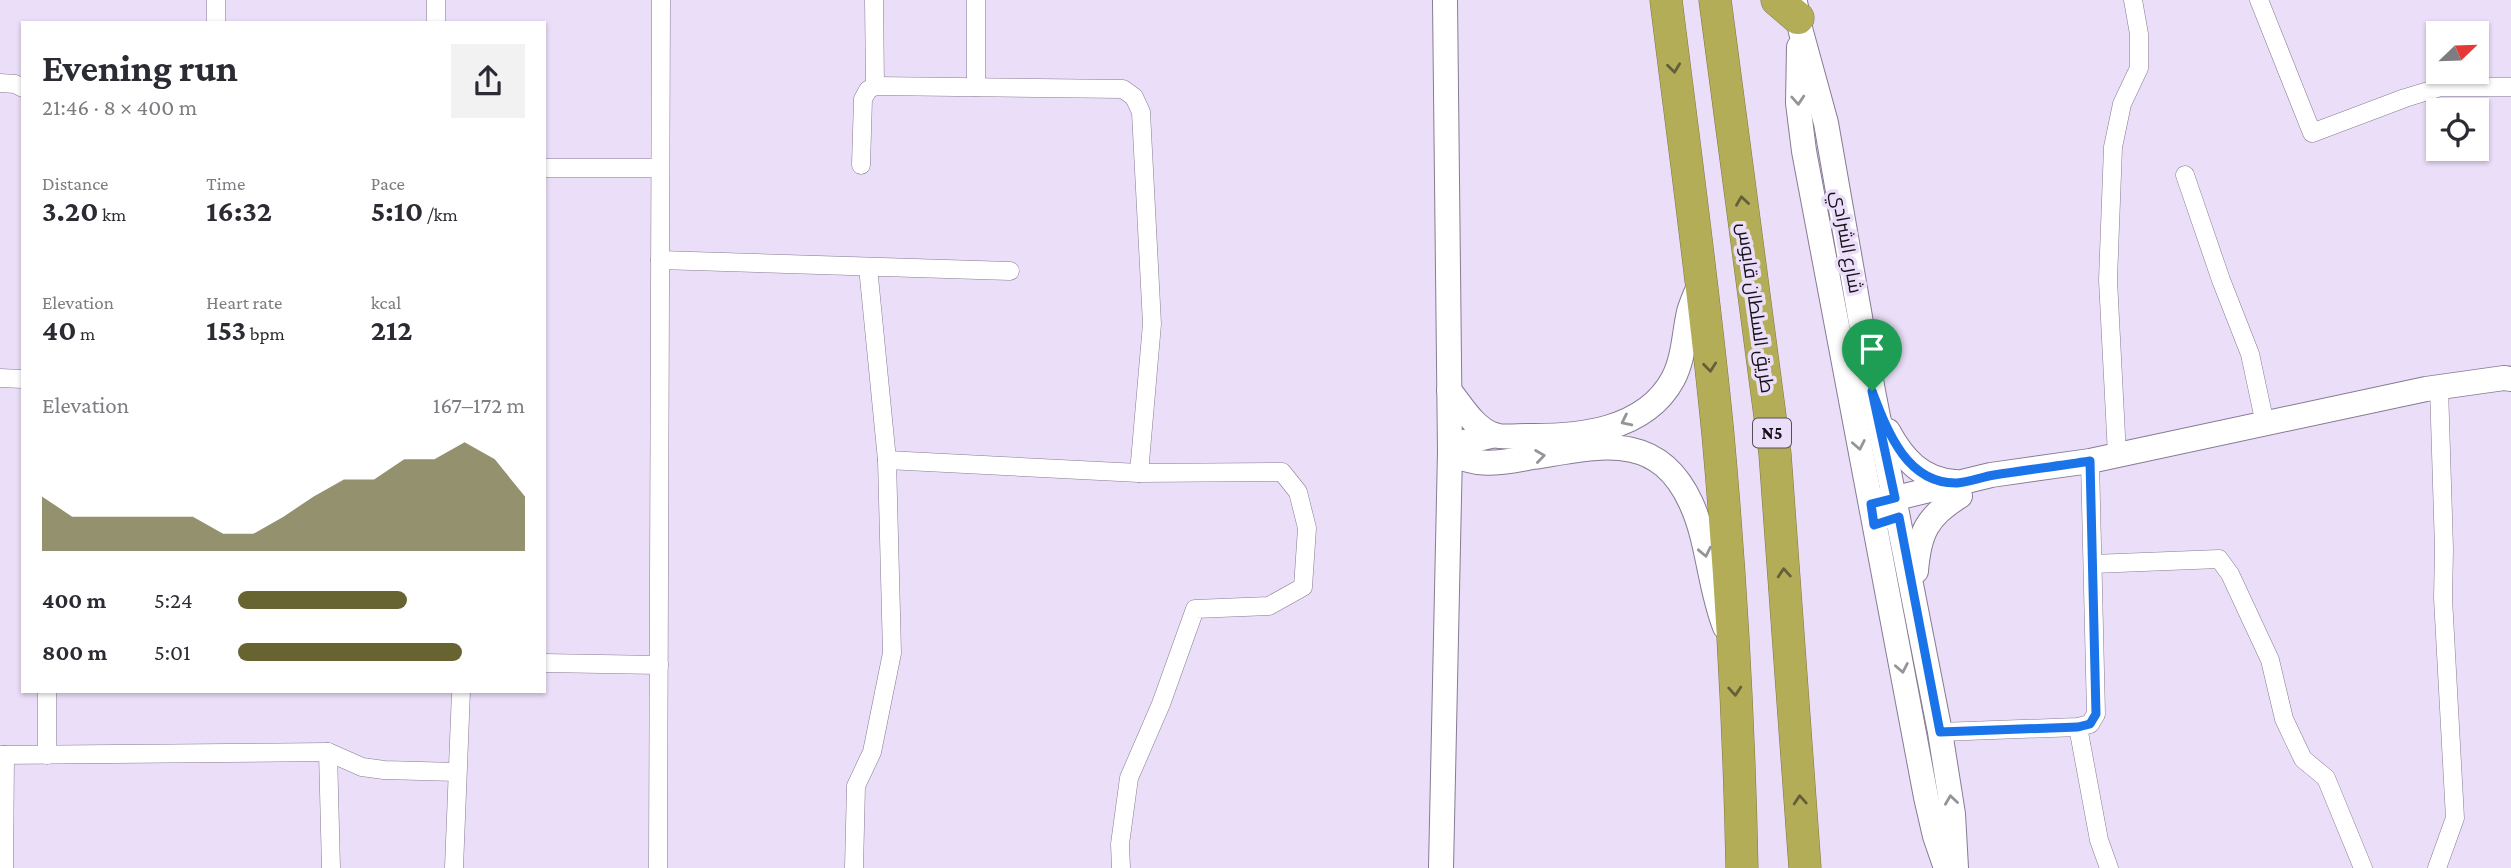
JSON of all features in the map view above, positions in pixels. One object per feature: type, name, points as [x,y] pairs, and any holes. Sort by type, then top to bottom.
[{"type":"highway","points":[[1666,0],[1718,437],[1740,765],[1742,868]]},
{"type":"highway","name":"طريق السلطان قابوس","points":[[1715,0],[1775,454],[1805,868]]},
{"type":"street","points":[[216,0],[216,21]]},
{"type":"street","points":[[436,0],[436,21]]},
{"type":"street","points":[[658,868],[660,0]]},
{"type":"street","points":[[874,0],[876,86]]},
{"type":"street","points":[[976,0],[976,87]]},
{"type":"street","points":[[1441,868],[1450,452],[1445,0]]},
{"type":"street","points":[[2117,455],[2108,280],[2113,147],[2122,104],[2139,68],[2139,34],[2133,0]]},
{"type":"street","points":[[2259,0],[2312,133],[2441,87],[2511,86]]},
{"type":"street","name":"شارع الشرادي","points":[[1793,12],[1826,123],[1872,391],[1940,732],[1954,824],[1956,868]]},
{"type":"street","name":"شارع الشرادي","points":[[1793,12],[1804,151],[1928,807],[1946,868]]},
{"type":"street","points":[[0,83],[21,87]]},
{"type":"street","points":[[861,165],[863,99],[868,90],[876,86],[1123,89],[1134,97],[1141,111],[1152,324],[1139,474]]},
{"type":"street","points":[[546,168],[660,168]]},
{"type":"street","points":[[2185,175],[2250,354],[2265,424]]},
{"type":"street","points":[[660,260],[1010,271]]},
{"type":"street","points":[[854,868],[856,786],[872,752],[892,653],[887,460],[868,267]]},
{"type":"street","points":[[1450,452],[1460,443],[1495,435],[1546,436],[1603,430],[1642,413],[1673,379],[1684,348],[1690,310],[1701,281]]},
{"type":"street","points":[[0,378],[21,379]]},
{"type":"street","points":[[1872,514],[2023,471],[2090,461],[2439,387],[2511,379]]},
{"type":"street","points":[[2437,868],[2455,818],[2443,598],[2439,387]]},
{"type":"street","points":[[1449,390],[1474,422],[1495,435]]},
{"type":"street","points":[[1872,391],[1886,427],[1905,458],[1929,476],[1960,489]]},
{"type":"street","points":[[1450,452],[1462,459],[1496,464],[1610,447],[1629,447],[1666,467],[1679,482],[1691,503],[1717,608],[1732,644]]},
{"type":"street","points":[[887,460],[1139,474],[1282,472],[1298,492],[1307,528],[1303,587],[1269,606],[1195,609],[1161,704],[1129,778],[1120,844],[1121,868]]},
{"type":"street","points":[[1940,732],[2078,727],[2090,724],[2096,714],[2090,461]]},
{"type":"street","points":[[1449,506],[1470,478],[1496,464]]},
{"type":"street","points":[[1915,603],[1918,552],[1922,534],[1937,512],[1960,489]]},
{"type":"street","points":[[2093,564],[2219,559],[2230,574],[2270,660],[2284,719],[2304,759],[2326,778],[2363,868]]},
{"type":"street","points":[[546,663],[659,665]]},
{"type":"street","points":[[47,693],[47,755]]},
{"type":"street","points":[[454,868],[461,693]]},
{"type":"street","points":[[2078,727],[2099,839],[2109,868]]},
{"type":"street","points":[[328,752],[331,868]]},
{"type":"street","points":[[4,868],[2,755],[328,752],[362,767],[384,771],[457,772]]},
{"type":"route","points":[[1872,391],[1898,450],[1920,471],[1939,480],[1959,483],[1991,475],[2090,461],[2096,714],[2090,724],[2078,727],[1940,732],[1899,517],[1874,525],[1871,504],[1895,498],[1872,391]]}]
